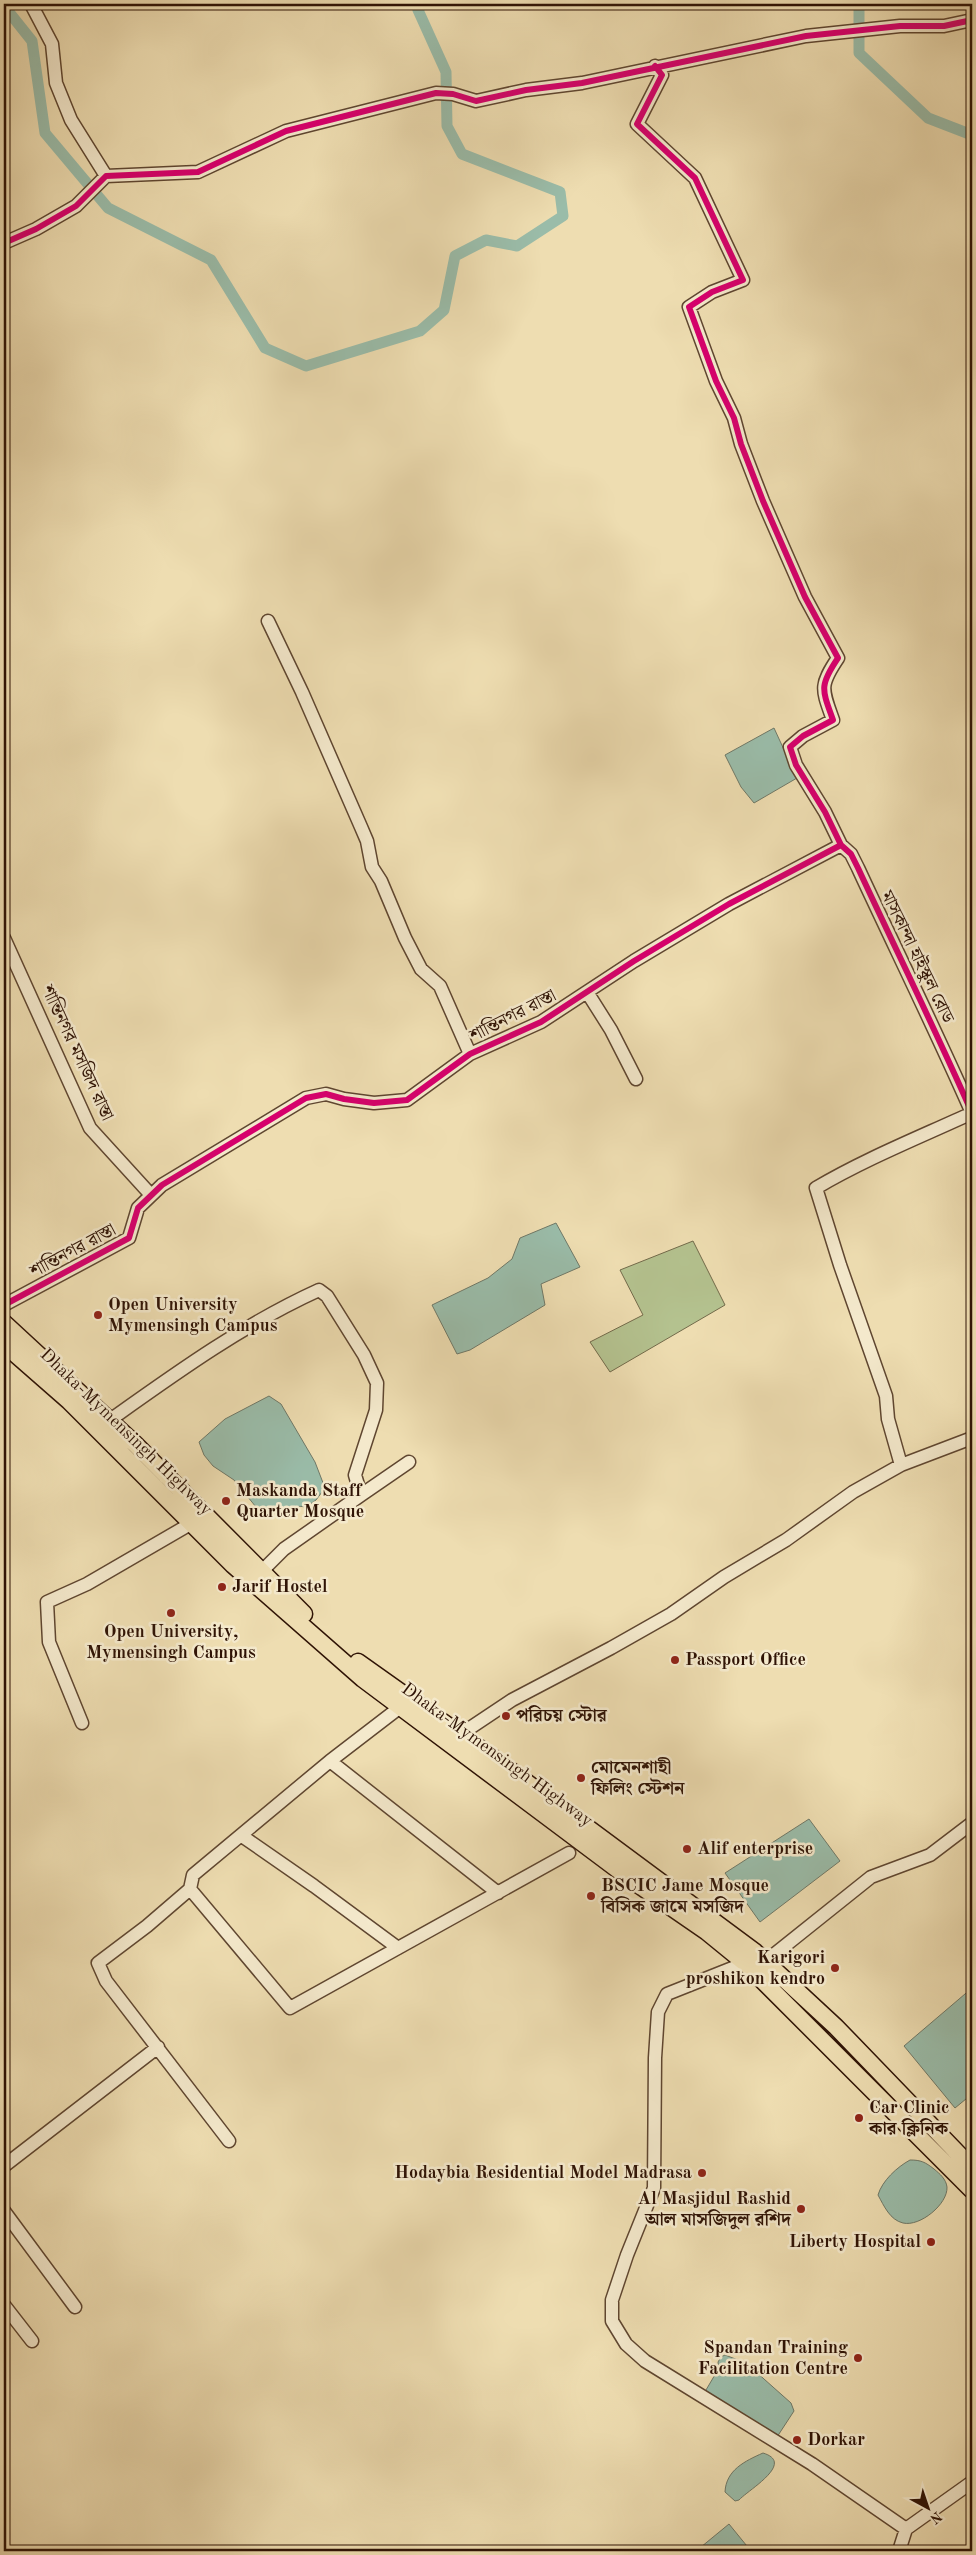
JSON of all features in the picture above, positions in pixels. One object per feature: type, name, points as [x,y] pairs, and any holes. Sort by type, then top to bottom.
[{"type":"main road","name":"Dhaka-Mymensingh Highway","points":[[4,1324],[110,1420],[261,1572],[360,1664],[461,1734],[766,1962],[836,2027],[972,2168]]},
{"type":"main road","name":"Dhaka-Mymensingh Highway","points":[[6,1348],[69,1401],[233,1565],[399,1708],[707,1932],[745,1963],[972,2190]]},
{"type":"street","points":[[30,4],[52,44],[56,83],[71,120],[104,177]]},
{"type":"street","points":[[4,243],[36,229],[77,206],[104,177],[198,172],[286,131],[436,93],[453,94],[476,100],[526,90],[582,83],[655,66],[806,36],[900,26],[944,26],[972,20]]},
{"type":"street","name":"মাসকান্দা হাইস্কুল রোড","points":[[655,66],[662,75],[637,124],[695,178],[743,280],[712,292],[689,307],[695,327],[734,418],[741,444],[766,510],[805,597],[838,658],[826,675],[822,691],[833,720],[803,736],[790,747],[796,765],[825,812],[841,845],[850,854],[858,868],[902,966],[936,1032],[972,1113]]},
{"type":"street","points":[[268,621],[302,692],[364,834],[372,867],[381,880],[421,968],[440,986],[470,1054]]},
{"type":"street","name":"শান্তিনগর রাস্তা","points":[[4,1305],[129,1238],[138,1208],[162,1185],[306,1098],[326,1094],[344,1099],[374,1103],[407,1100],[470,1054],[541,1022],[729,904],[841,845]]},
{"type":"street","name":"শান্তিনগর মসজিদ রাস্তা","points":[[4,938],[90,1128],[151,1195]]},
{"type":"street","points":[[587,992],[611,1030],[636,1079]]},
{"type":"street","points":[[901,1465],[888,1419],[886,1396],[840,1265],[816,1188],[848,1169],[879,1157],[972,1113]]},
{"type":"street","points":[[110,1420],[199,1358],[296,1301],[319,1290],[327,1296],[341,1317],[364,1355],[377,1384],[376,1410],[355,1474],[361,1495]]},
{"type":"street","points":[[461,1734],[512,1700],[671,1614],[724,1577],[786,1540],[854,1492],[901,1465],[972,1438]]},
{"type":"street","points":[[261,1572],[284,1549],[409,1462]]},
{"type":"street","points":[[82,1723],[49,1642],[47,1602],[87,1584],[192,1523]]},
{"type":"street","points":[[229,2141],[106,1981],[98,1963],[147,1926],[190,1889],[193,1875],[330,1761],[399,1708]]},
{"type":"street","points":[[330,1761],[498,1892]]},
{"type":"street","points":[[766,1962],[872,1877],[930,1855],[972,1823]]},
{"type":"street","points":[[242,1836],[398,1948]]},
{"type":"street","points":[[190,1889],[290,2008],[569,1853]]},
{"type":"street","points":[[745,1963],[667,1994],[658,2012],[655,2058],[654,2188],[627,2255],[612,2300],[612,2321],[626,2344],[645,2361],[812,2464],[906,2529]]},
{"type":"street","points":[[4,2166],[158,2047]]},
{"type":"street","points":[[4,2211],[75,2307]]},
{"type":"street","points":[[4,2305],[32,2341]]},
{"type":"street","points":[[899,2551],[906,2529],[972,2482]]},
{"type":"green space","points":[[693,1241],[725,1305],[610,1372],[590,1342],[643,1315],[620,1270]]},
{"type":"shaded area","points":[[774,728],[797,778],[754,803],[741,787],[725,755]]},
{"type":"shaded area","points":[[556,1223],[580,1267],[541,1284],[545,1305],[470,1350],[457,1354],[432,1305],[488,1278],[512,1259],[520,1238]]},
{"type":"shaded area","points":[[269,1396],[281,1404],[315,1462],[325,1488],[316,1500],[306,1507],[291,1507],[268,1515],[256,1507],[234,1480],[213,1466],[204,1455],[199,1442],[225,1419]]},
{"type":"shaded area","points":[[809,1819],[840,1861],[760,1922],[725,1873]]},
{"type":"shaded area","points":[[972,1988],[972,2094],[955,2108],[904,2046]]},
{"type":"shaded area","points":[[910,2160],[920,2161],[931,2167],[942,2177],[947,2187],[943,2200],[932,2213],[917,2221],[903,2223],[891,2216],[878,2195],[891,2175]]},
{"type":"shaded area","points":[[725,2355],[746,2363],[791,2403],[794,2411],[777,2437],[703,2395],[719,2368],[718,2362]]},
{"type":"shaded area","points":[[763,2453],[772,2457],[774,2463],[772,2470],[739,2500],[735,2501],[725,2492],[729,2478],[743,2463]]},
{"type":"shaded area","points":[[729,2524],[751,2551],[703,2551],[701,2547]]},
{"type":"waterway","points":[[4,6],[32,41],[45,133],[108,208],[211,260],[265,348],[306,366],[420,331],[444,310],[455,256],[486,240],[517,246],[563,216],[560,192],[462,154],[447,126],[446,72],[418,10],[422,4]]},
{"type":"waterway","points":[[859,4],[859,53],[928,118],[972,135]]},
{"type":"cycle path","points":[[4,243],[36,229],[76,206],[106,176],[198,172],[286,131],[436,93],[453,94],[476,101],[526,90],[582,83],[806,36],[900,26],[944,26],[972,20]]},
{"type":"cycle path","points":[[655,66],[662,75],[637,124],[695,178],[743,280],[712,292],[689,307],[716,381],[734,418],[741,444],[763,501],[805,597],[838,658],[828,675],[824,688],[826,701],[833,720],[803,736],[790,747],[796,765],[825,812],[841,845],[851,854],[858,868],[972,1113]]},
{"type":"cycle path","points":[[4,1305],[129,1238],[138,1208],[162,1185],[306,1098],[326,1094],[344,1099],[374,1103],[407,1100],[470,1054],[541,1022],[634,961],[729,904],[841,845]]},
{"type":"place","name":"Open University Mymensingh Campus","points":[[98,1315]]},
{"type":"place","name":"Maskanda Staff Quarter Mosque","points":[[226,1501]]},
{"type":"place","name":"Jarif Hostel","points":[[222,1587]]},
{"type":"place","name":"Open University, Mymensingh Campus","points":[[171,1613]]},
{"type":"place","name":"Passport Office","points":[[675,1660]]},
{"type":"place","name":"পরিচয় স্টোর","points":[[506,1716]]},
{"type":"place","name":"মোমেনশাহী ফিলিং স্টেশন","points":[[581,1778]]},
{"type":"place","name":"Alif enterprise","points":[[687,1849]]},
{"type":"place","name":"BSCIC Jame Mosque বিসিক জামে মসজিদ","points":[[591,1896]]},
{"type":"place","name":"Karigori proshikon kendro","points":[[835,1968]]},
{"type":"place","name":"Car Clinic কার ক্লিনিক","points":[[859,2118]]},
{"type":"place","name":"Hodaybia Residential Model Madrasa","points":[[702,2173]]},
{"type":"place","name":"Al Masjidul Rashid আল মাসজিদুল রশিদ","points":[[801,2209]]},
{"type":"place","name":"Liberty Hospital","points":[[931,2242]]},
{"type":"place","name":"Spandan Training Facilitation Centre","points":[[858,2358]]},
{"type":"place","name":"Dorkar","points":[[797,2440]]}]
